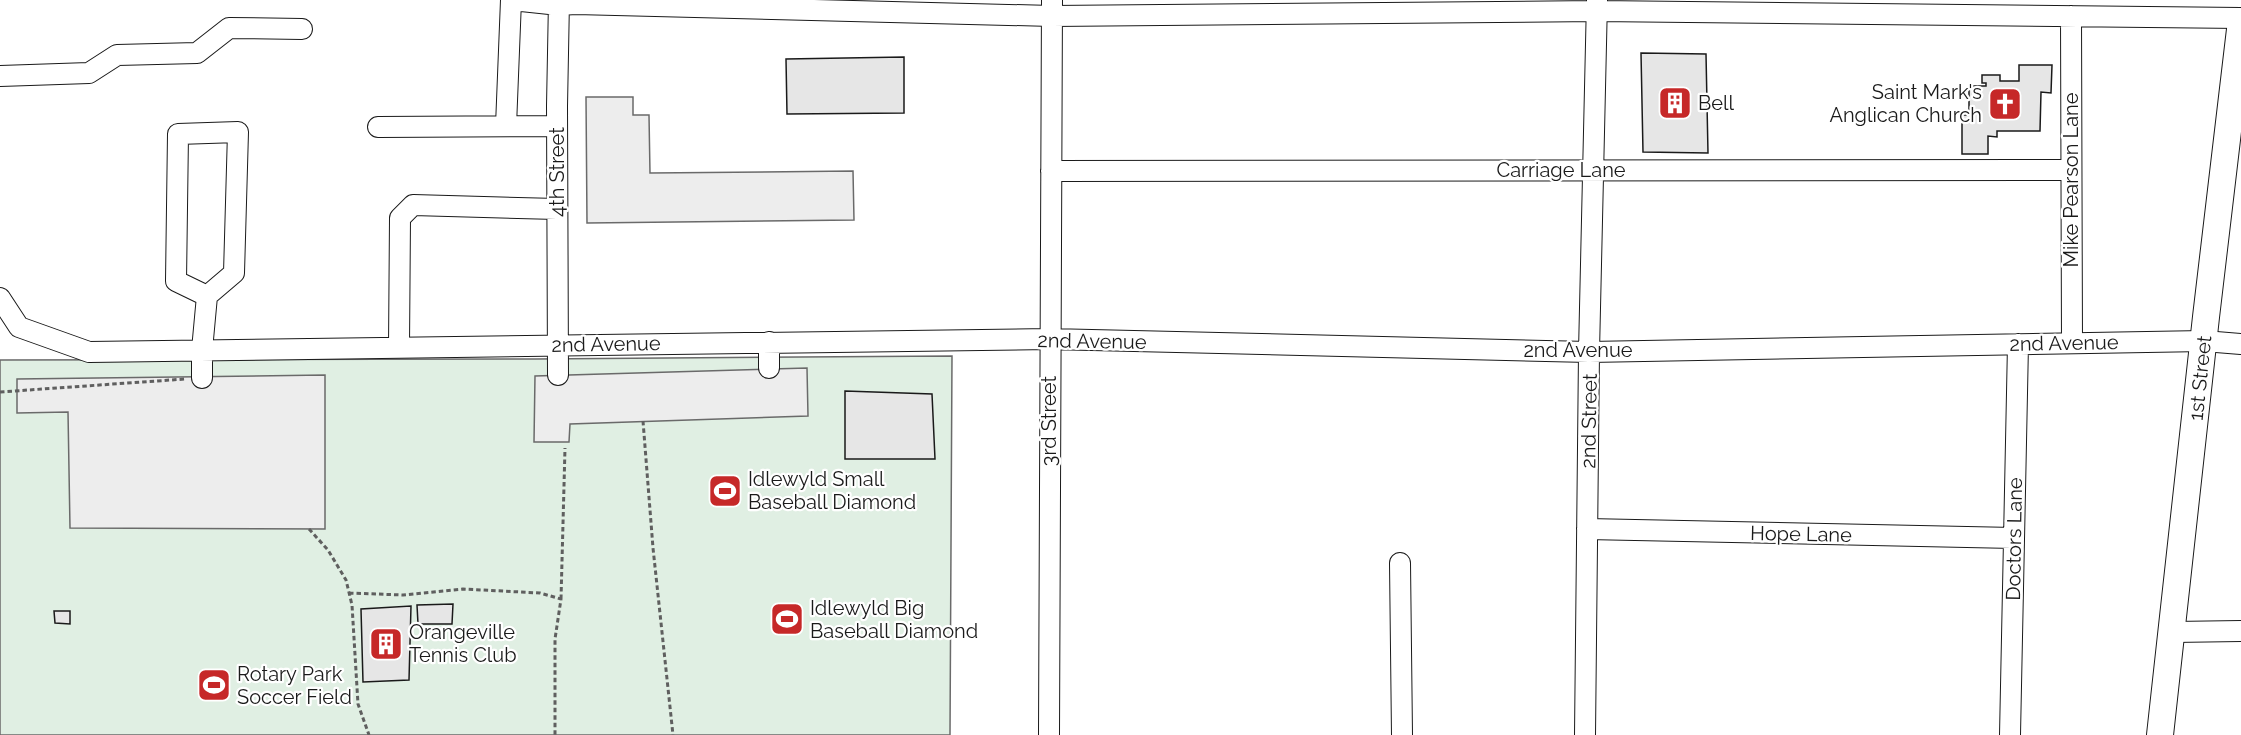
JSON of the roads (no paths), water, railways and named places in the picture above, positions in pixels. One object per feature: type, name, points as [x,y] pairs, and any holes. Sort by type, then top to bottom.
[{"type":"main road","name":"1st Street","points":[[2160,735],[2241,19]]},
{"type":"street","points":[[506,126],[512,0],[576,4],[1052,8],[1597,6],[2241,19]]},
{"type":"street","name":"4th Street","points":[[558,375],[559,2]]},
{"type":"street","name":"2nd Street","points":[[1585,735],[1589,352],[1597,6]]},
{"type":"street","name":"3rd Street","points":[[1049,735],[1052,8]]},
{"type":"street","name":"Mike Pearson Lane","points":[[2071,16],[2072,343]]},
{"type":"street","points":[[0,76],[89,73],[117,55],[197,53],[229,28],[302,29]]},
{"type":"street","points":[[378,127],[557,126]]},
{"type":"street","points":[[202,378],[207,296],[234,273],[238,132],[178,134],[176,281],[207,296]]},
{"type":"street","name":"Carriage Lane","points":[[1051,171],[2071,170]]},
{"type":"street","points":[[399,347],[400,218],[413,205],[557,209]]},
{"type":"street","name":"2nd Avenue","points":[[0,298],[19,327],[89,352],[1049,339],[1589,352],[2204,341],[2241,344]]},
{"type":"street","points":[[769,342],[770,368]]},
{"type":"street","name":"Doctors Lane","points":[[2010,735],[2018,344]]},
{"type":"street","name":"Hope Lane","points":[[1587,529],[2014,538]]},
{"type":"street","points":[[1400,562],[1402,735]]},
{"type":"street","points":[[2173,632],[2241,631]]},
{"type":"place","name":"Bell","points":[[1675,103]]},
{"type":"place","name":"Saint Mark's Anglican Church","points":[[2005,104]]},
{"type":"place","name":"Idlewyld Small Baseball Diamond","points":[[725,491]]},
{"type":"place","name":"Idlewyld Big Baseball Diamond","points":[[787,619]]},
{"type":"place","name":"Orangeville Tennis Club","points":[[386,644]]},
{"type":"place","name":"Rotary Park Soccer Field","points":[[214,685]]}]
